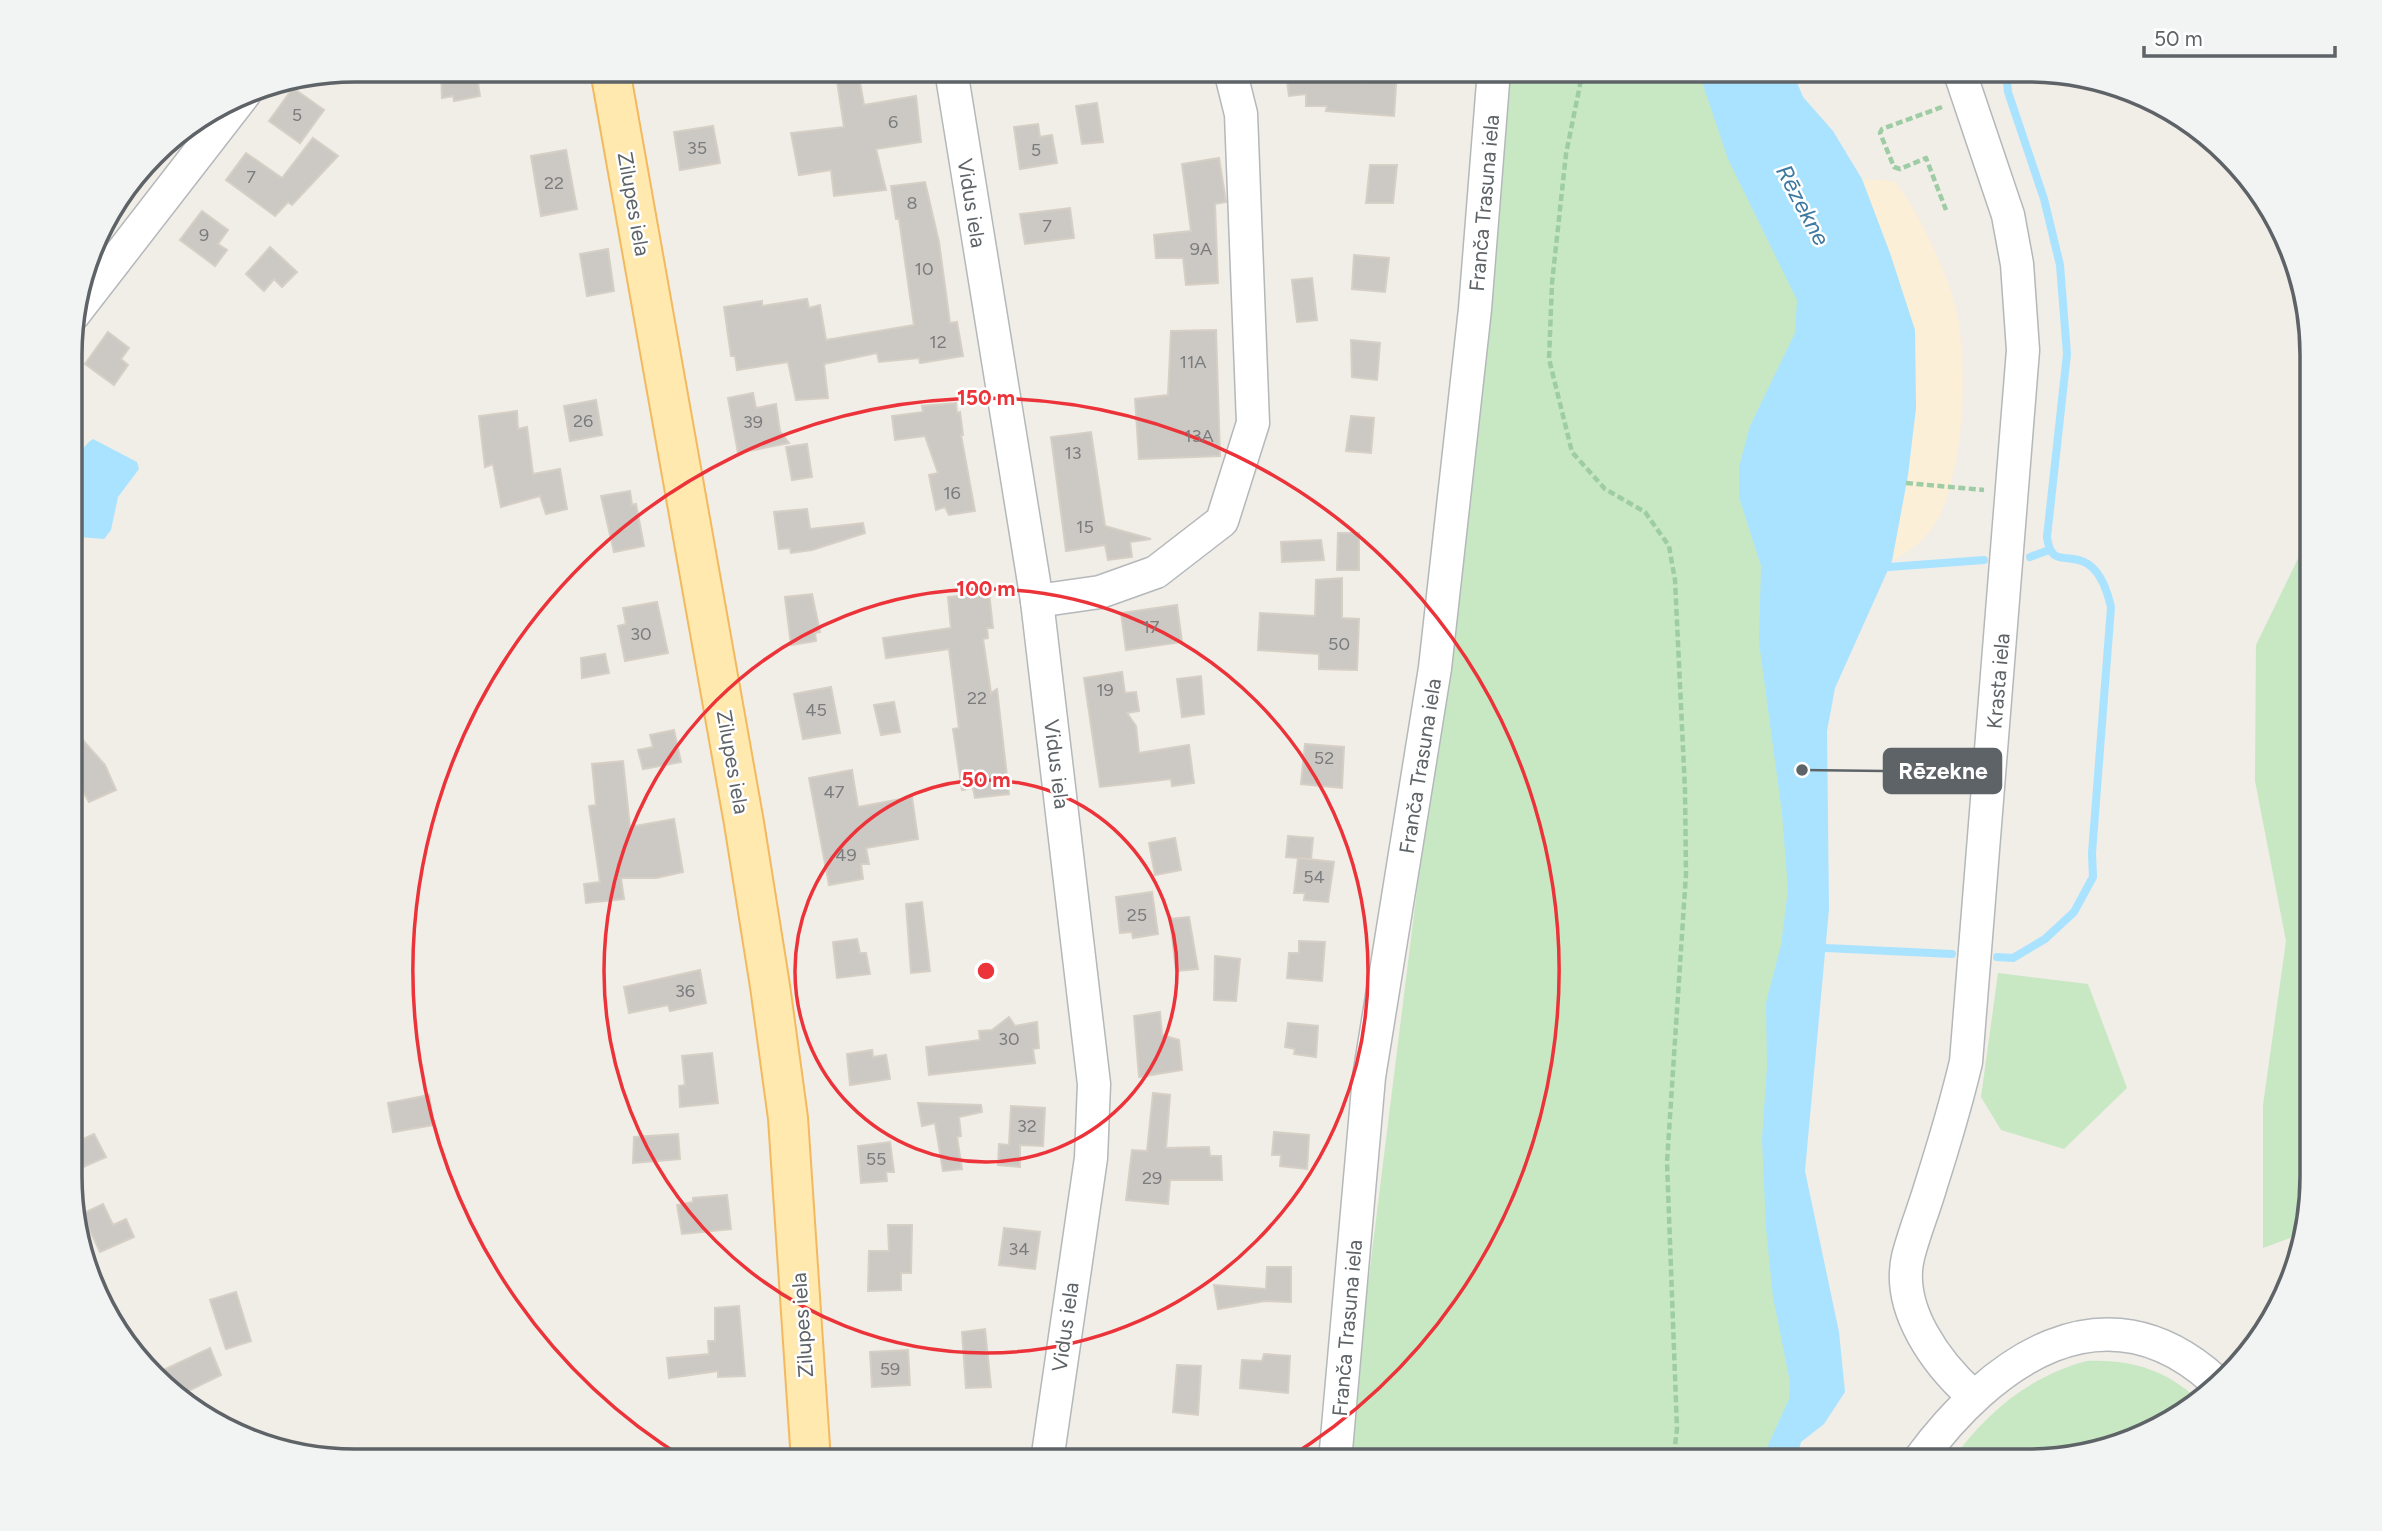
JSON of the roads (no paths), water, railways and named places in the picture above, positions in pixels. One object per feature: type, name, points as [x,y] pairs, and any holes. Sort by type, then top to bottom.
[{"type":"main road","name":"Zilupes iela","points":[[612,82],[744,823],[771,994],[788,1118],[810,1449]]},
{"type":"street","name":"Vidus iela","points":[[953,82],[1037,601],[1094,1084],[1091,1158],[1049,1449]]},
{"type":"street","points":[[1037,601],[1100,592],[1157,572],[1222,521],[1253,423],[1241,114],[1233,82]]},
{"type":"street","name":"Franča Trasuna iela","points":[[1336,1449],[1369,1077],[1435,668],[1475,309],[1493,82]]},
{"type":"street","name":"Krasta iela","points":[[1963,82],[2008,215],[2017,264],[2023,350],[1966,1062],[1953,1115],[1907,1259],[1908,1298],[1923,1335],[1939,1361],[1973,1396]]},
{"type":"street","points":[[90,293],[229,113]]},
{"type":"street","points":[[1928,1449],[1973,1396],[2015,1362],[2058,1342],[2102,1334],[2144,1339],[2196,1364],[2211,1377]]},
{"type":"water","points":[[1702,82],[1797,82],[1803,97],[1833,131],[1862,179],[1915,330],[1916,408],[1908,475],[1892,561],[1835,688],[1827,731],[1829,909],[1805,1171],[1839,1332],[1845,1392],[1824,1424],[1801,1442],[1799,1449],[1766,1449],[1789,1399],[1790,1382],[1773,1297],[1766,1228],[1762,1139],[1767,1067],[1766,1003],[1781,945],[1788,890],[1782,813],[1759,642],[1761,566],[1739,497],[1739,467],[1750,426],[1795,333],[1797,300],[1728,159]]},
{"type":"water","points":[[93,439],[137,462],[139,469],[118,497],[111,530],[104,539],[82,537],[82,452]]},
{"type":"waterway","points":[[1997,957],[2013,958],[2045,939],[2074,912],[2093,877],[2092,853],[2111,607],[2103,583],[2093,568],[2081,560],[2056,556],[2049,547],[2047,537],[2067,354],[2060,265],[2044,199],[2008,92],[2007,82]]},
{"type":"waterway","points":[[2030,557],[2049,550]]},
{"type":"waterway","points":[[1879,564],[1889,567],[1984,560]]},
{"type":"waterway","points":[[1819,945],[1826,948],[1952,954]]},
{"type":"place","name":"Rēzekne","points":[[1802,770]]}]
